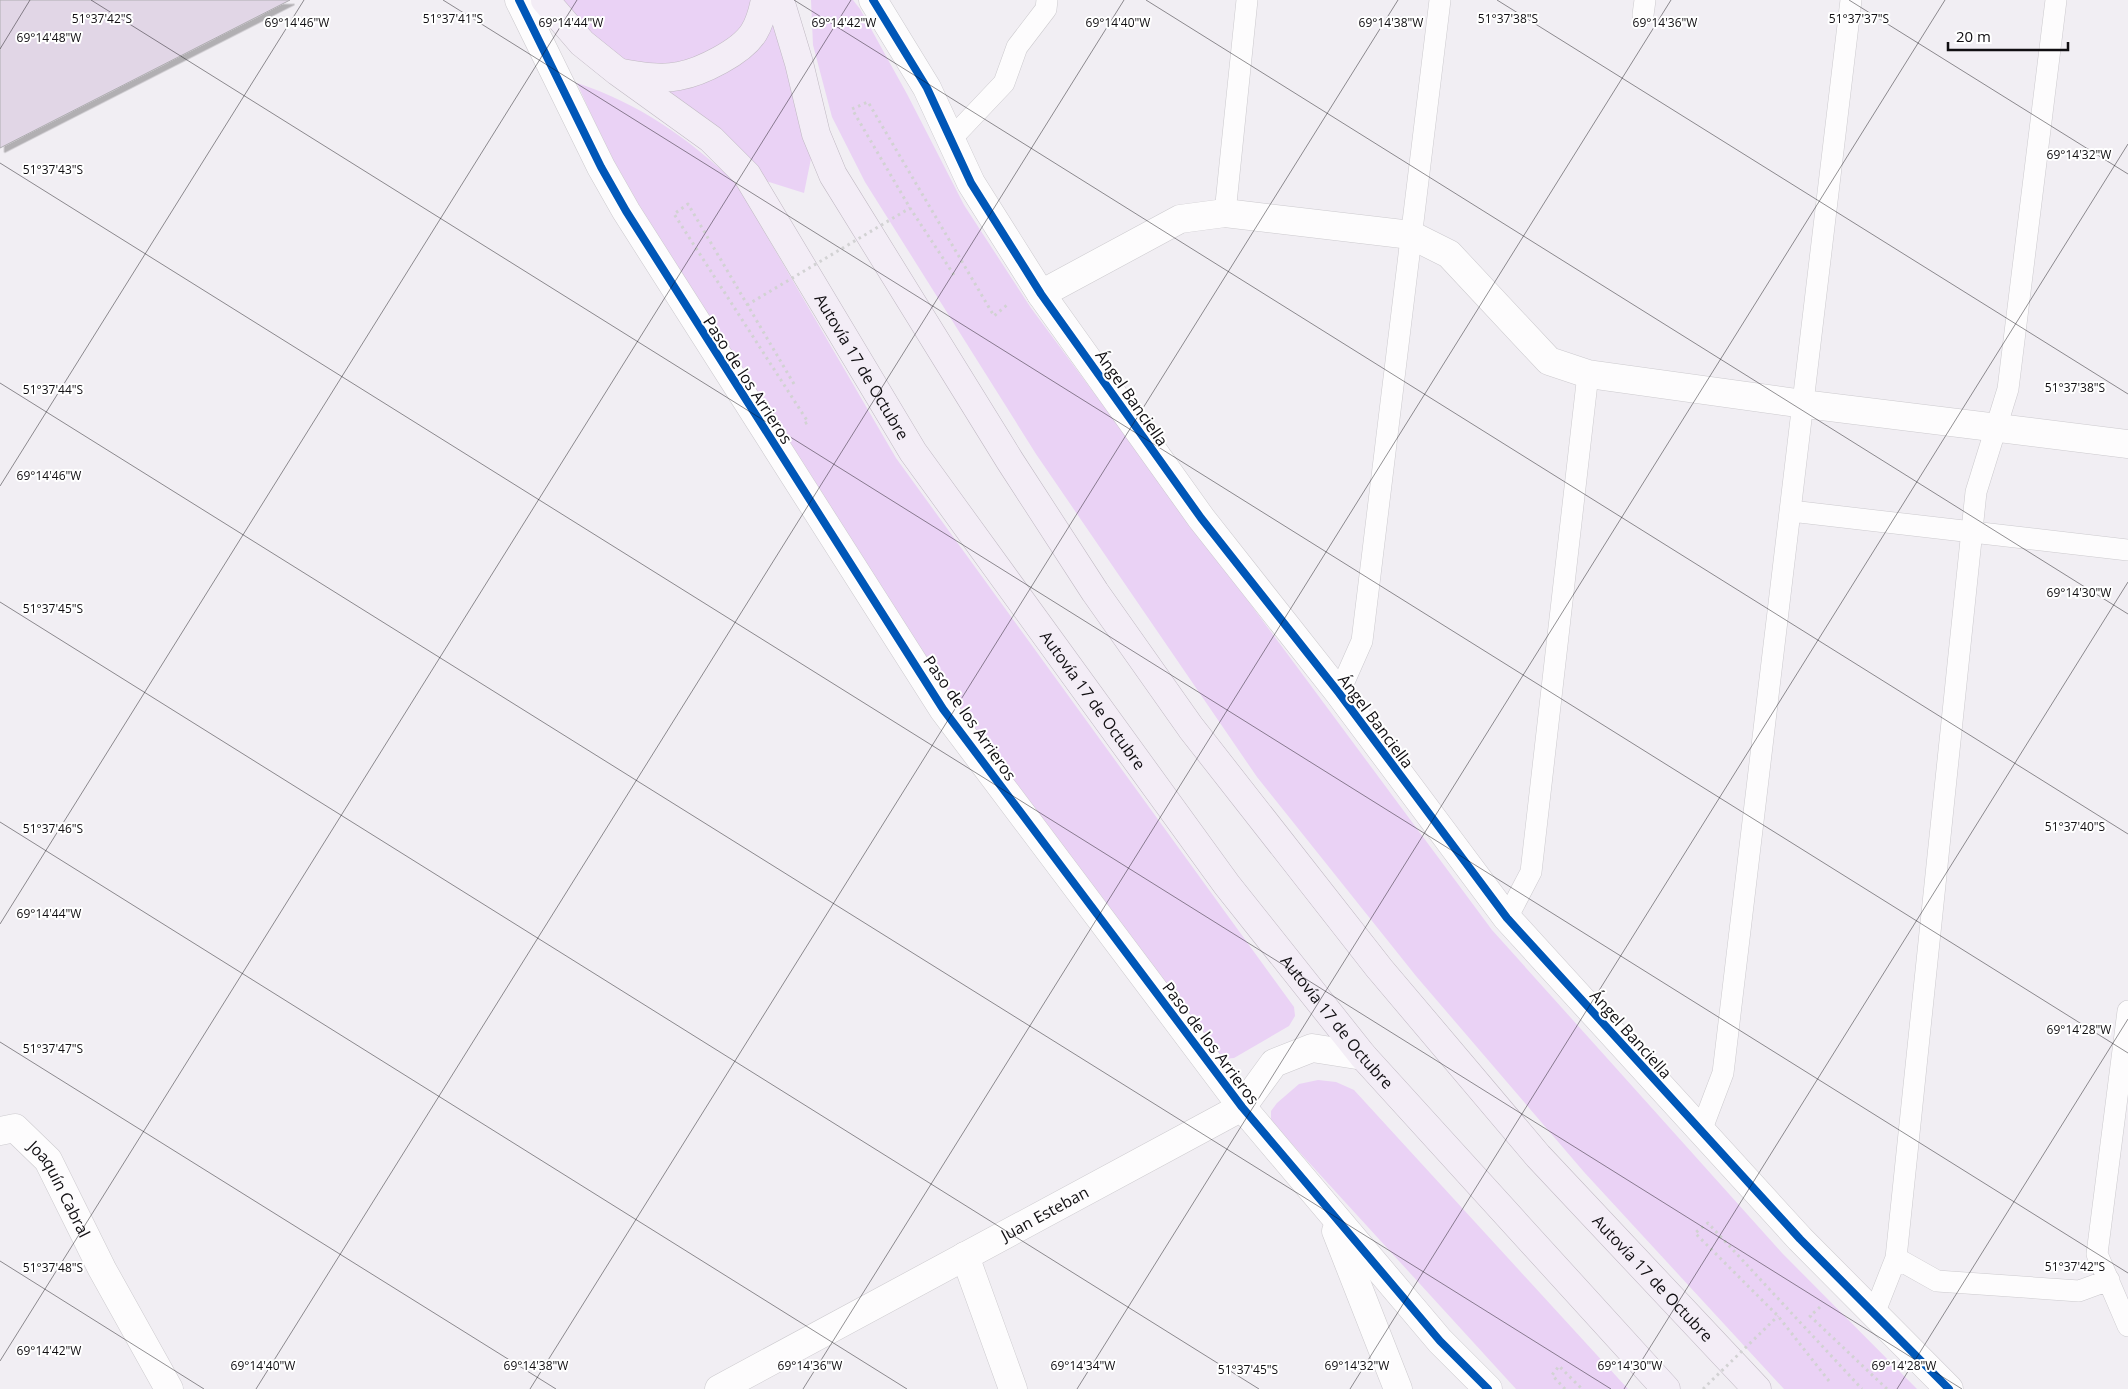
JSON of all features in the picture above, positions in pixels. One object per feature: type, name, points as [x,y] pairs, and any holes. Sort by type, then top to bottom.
[{"type":"highway","name":"Autovía 17 de Octubre","points":[[545,0],[582,44],[710,139],[747,175],[913,452],[1227,885],[1363,1056],[1666,1389]]},
{"type":"highway","points":[[618,72],[652,78],[678,76],[703,68],[728,56],[753,33],[766,0]]},
{"type":"highway","name":"Autovía 17 de Octubre","points":[[780,0],[799,63],[816,134],[833,175],[1010,461],[1095,592],[1191,728],[1379,968],[1538,1156],[1757,1389]]},
{"type":"street","name":"Paso de los Arrieros","points":[[519,0],[601,167],[626,211],[943,709],[1242,1107],[1328,1211],[1440,1341],[1488,1389]]},
{"type":"street","name":"Ángel Banciella","points":[[873,0],[928,88],[971,183],[1041,294],[1201,518],[1339,693],[1506,918],[1800,1239],[1949,1389]]},
{"type":"street","points":[[1041,294],[1180,219],[1225,213],[1411,235],[1449,254],[1549,361],[1588,374],[1804,404],[2128,444]]},
{"type":"street","name":"Juan Esteban","points":[[719,1389],[1242,1107],[1274,1063],[1312,1048],[1363,1056]]},
{"type":"street","name":"Joaquín Cabral","points":[[8,1130],[48,1160],[102,1269],[169,1389]]},
{"type":"street","points":[[1328,1211],[1398,1389]]},
{"type":"street","points":[[965,1256],[1013,1389]]},
{"type":"lane","points":[[951,140],[1004,83],[1016,47],[1046,9],[1048,0]]},
{"type":"lane","points":[[1225,213],[1247,0]]},
{"type":"lane","points":[[1339,693],[1362,641],[1440,0]]},
{"type":"lane","points":[[1701,1131],[1723,1073],[1851,0]]},
{"type":"lane","points":[[1874,1314],[1896,1258],[1976,492],[2008,389],[2056,0]]},
{"type":"lane","points":[[1506,918],[1531,872],[1588,374]]},
{"type":"lane","points":[[1791,512],[2128,550]]},
{"type":"lane","points":[[2128,1011],[2097,1254],[2128,1326]]},
{"type":"lane","points":[[1896,1258],[1937,1281],[2079,1291],[2109,1280]]},
{"type":"path","points":[[954,275],[910,208],[852,109],[868,102],[994,316],[1007,306],[1002,298]]},
{"type":"path","points":[[794,384],[688,204],[674,214],[808,422],[800,427]]},
{"type":"path","points":[[747,305],[910,208]]},
{"type":"path","points":[[1828,1380],[1778,1316],[1695,1233],[1708,1223],[1862,1389]]},
{"type":"path","points":[[1844,1284],[1810,1316],[1888,1389]]},
{"type":"path","points":[[1703,1389],[1778,1316]]},
{"type":"path","points":[[1565,1389],[1552,1376],[1559,1366],[1582,1389]]},
{"type":"shaded area","points":[[545,0],[780,0],[816,134],[804,193],[747,175]]},
{"type":"shaded area","points":[[811,0],[853,0],[860,9],[907,94],[964,205],[1031,308],[1492,930],[1782,1253],[1917,1389],[1784,1389],[1584,1172],[1416,976],[1257,777],[1036,454],[865,182],[832,117],[813,45]]},
{"type":"shaded area","points":[[577,83],[621,101],[662,124],[700,152],[736,183],[896,458],[1294,1007],[1295,1016],[1289,1026],[1234,1058],[1222,1059],[951,702],[644,221],[613,164]]},
{"type":"shaded area","points":[[1318,1080],[1336,1082],[1354,1090],[1628,1389],[1516,1389],[1271,1121],[1271,1111],[1277,1103],[1299,1084]]},
{"type":"building","points":[[0,0],[290,0],[0,148]]},
{"type":"cycle path","points":[[519,0],[601,167],[626,211],[943,709],[1242,1107],[1440,1341],[1488,1389]]},
{"type":"cycle path","points":[[873,0],[927,88],[971,183],[1041,294],[1201,518],[1339,693],[1507,918],[1800,1239],[1949,1389]]}]
